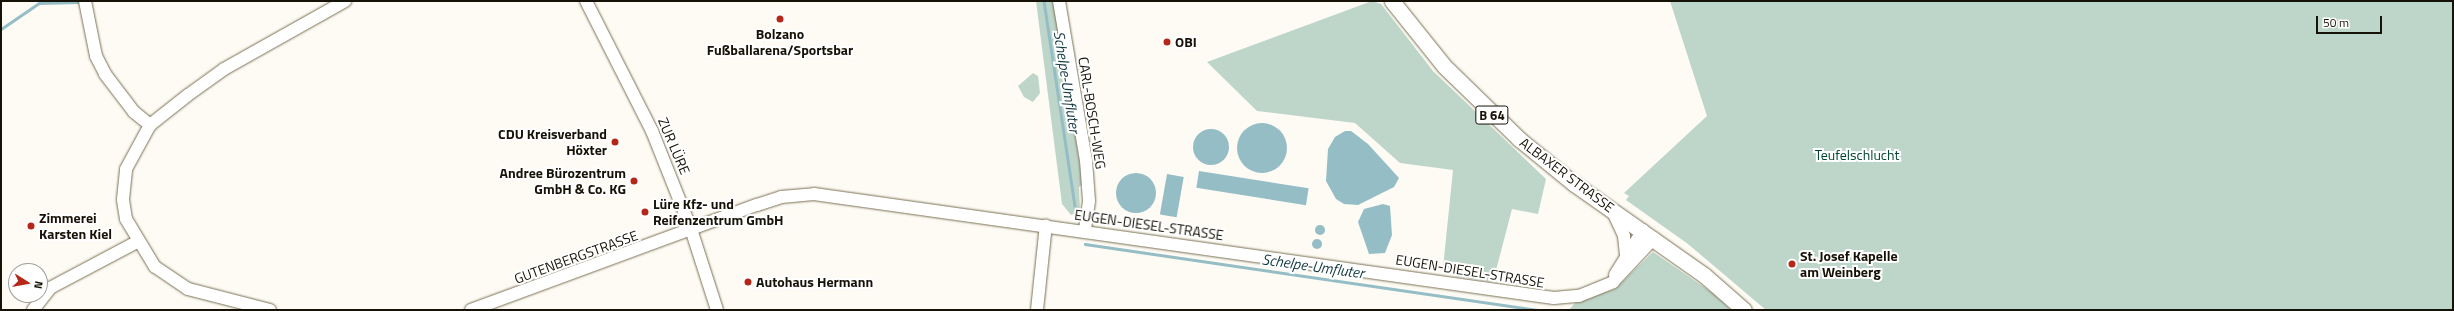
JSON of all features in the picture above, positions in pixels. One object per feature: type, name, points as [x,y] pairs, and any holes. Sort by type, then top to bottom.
[{"type":"main road","name":"ALBAXER STRASSE","points":[[1392,1],[1444,66],[1493,116],[1545,162],[1649,234],[1744,310]]},
{"type":"street","points":[[85,1],[94,48],[105,74],[134,112],[150,125]]},
{"type":"street","points":[[270,310],[188,289],[155,267],[137,242],[126,219],[123,189],[133,151],[150,125],[224,69],[345,1]]},
{"type":"street","name":"ZUR LÜRE","points":[[586,1],[640,105],[691,229],[718,310]]},
{"type":"street","name":"CARL-BOSCH-WEG","points":[[1059,1],[1086,160],[1089,201],[1085,231]]},
{"type":"street","name":"EUGEN-DIESEL-STRASSE","points":[[691,229],[781,197],[814,194],[1046,225],[1554,298],[1579,296],[1605,286],[1622,274],[1649,234]]},
{"type":"street","points":[[1612,209],[1622,231],[1626,256]]},
{"type":"street","points":[[1037,310],[1046,225]]},
{"type":"street","name":"GUTENBERGSTRASSE","points":[[471,310],[616,260],[691,229]]},
{"type":"street","points":[[1605,286],[1626,256],[1649,234]]},
{"type":"street","points":[[32,310],[50,288],[137,242]]},
{"type":"green space","points":[[1036,1],[1054,1],[1083,184],[1079,187],[1080,211],[1071,215],[1062,204]]},
{"type":"green space","points":[[1372,1],[1381,4],[1433,71],[1546,179],[1538,214],[1512,209],[1493,282],[1453,276],[1453,269],[1443,268],[1453,170],[1400,163],[1355,123],[1257,111],[1207,62]]},
{"type":"green space","name":"Teufelschlucht","points":[[1670,1],[2453,1],[2453,310],[1766,310],[1688,244],[1626,200],[1629,196],[1624,193],[1707,116]]},
{"type":"green space","points":[[1033,73],[1038,76],[1040,93],[1033,102],[1024,97],[1018,86]]},
{"type":"green space","points":[[1653,252],[1714,294],[1731,310],[1569,310],[1575,303],[1615,289]]},
{"type":"water","points":[[1262,123],[1276,127],[1283,134],[1287,148],[1283,162],[1276,169],[1262,173],[1248,169],[1241,162],[1237,148],[1241,134],[1248,127]]},
{"type":"water","points":[[1214,129],[1224,134],[1228,140],[1228,154],[1224,160],[1218,164],[1208,165],[1198,160],[1194,154],[1193,144],[1198,134],[1204,130]]},
{"type":"water","points":[[1345,131],[1351,131],[1368,144],[1399,178],[1394,187],[1358,205],[1344,204],[1336,199],[1326,181],[1328,149],[1335,137]]},
{"type":"water","points":[[1199,171],[1309,188],[1306,205],[1196,188]]},
{"type":"water","points":[[1132,173],[1140,173],[1147,176],[1153,182],[1156,193],[1153,204],[1147,210],[1140,213],[1132,213],[1125,210],[1119,204],[1116,197],[1116,189],[1119,182],[1125,176]]},
{"type":"water","points":[[1167,174],[1184,177],[1177,217],[1160,214]]},
{"type":"water","points":[[1383,204],[1390,206],[1392,235],[1385,253],[1369,254],[1358,222],[1364,209]]},
{"type":"water","points":[[1318,225],[1322,225],[1324,226],[1324,234],[1318,235],[1315,232],[1315,228]]},
{"type":"water","points":[[1315,239],[1319,239],[1321,240],[1321,248],[1315,249],[1312,246],[1312,242]]},
{"type":"waterway","name":"Schelpe-Umfluter","points":[[1044,1],[1076,213]]},
{"type":"waterway","points":[[1,29],[39,3],[79,2]]},
{"type":"waterway","name":"Schelpe-Umfluter","points":[[1085,244],[1539,310]]},
{"type":"place","name":"Bolzano Fußballarena/Sportsbar","points":[[780,19]]},
{"type":"place","name":"OBI","points":[[1167,42]]},
{"type":"place","name":"CDU Kreisverband Höxter","points":[[615,142]]},
{"type":"place","name":"Andree Bürozentrum GmbH & Co. KG","points":[[634,181]]},
{"type":"place","name":"Lüre Kfz- und Reifenzentrum GmbH","points":[[645,212]]},
{"type":"place","name":"Zimmerei Karsten Kiel","points":[[31,226]]},
{"type":"place","name":"St. Josef Kapelle am Weinberg","points":[[1792,264]]},
{"type":"place","name":"Autohaus Hermann","points":[[748,282]]}]
